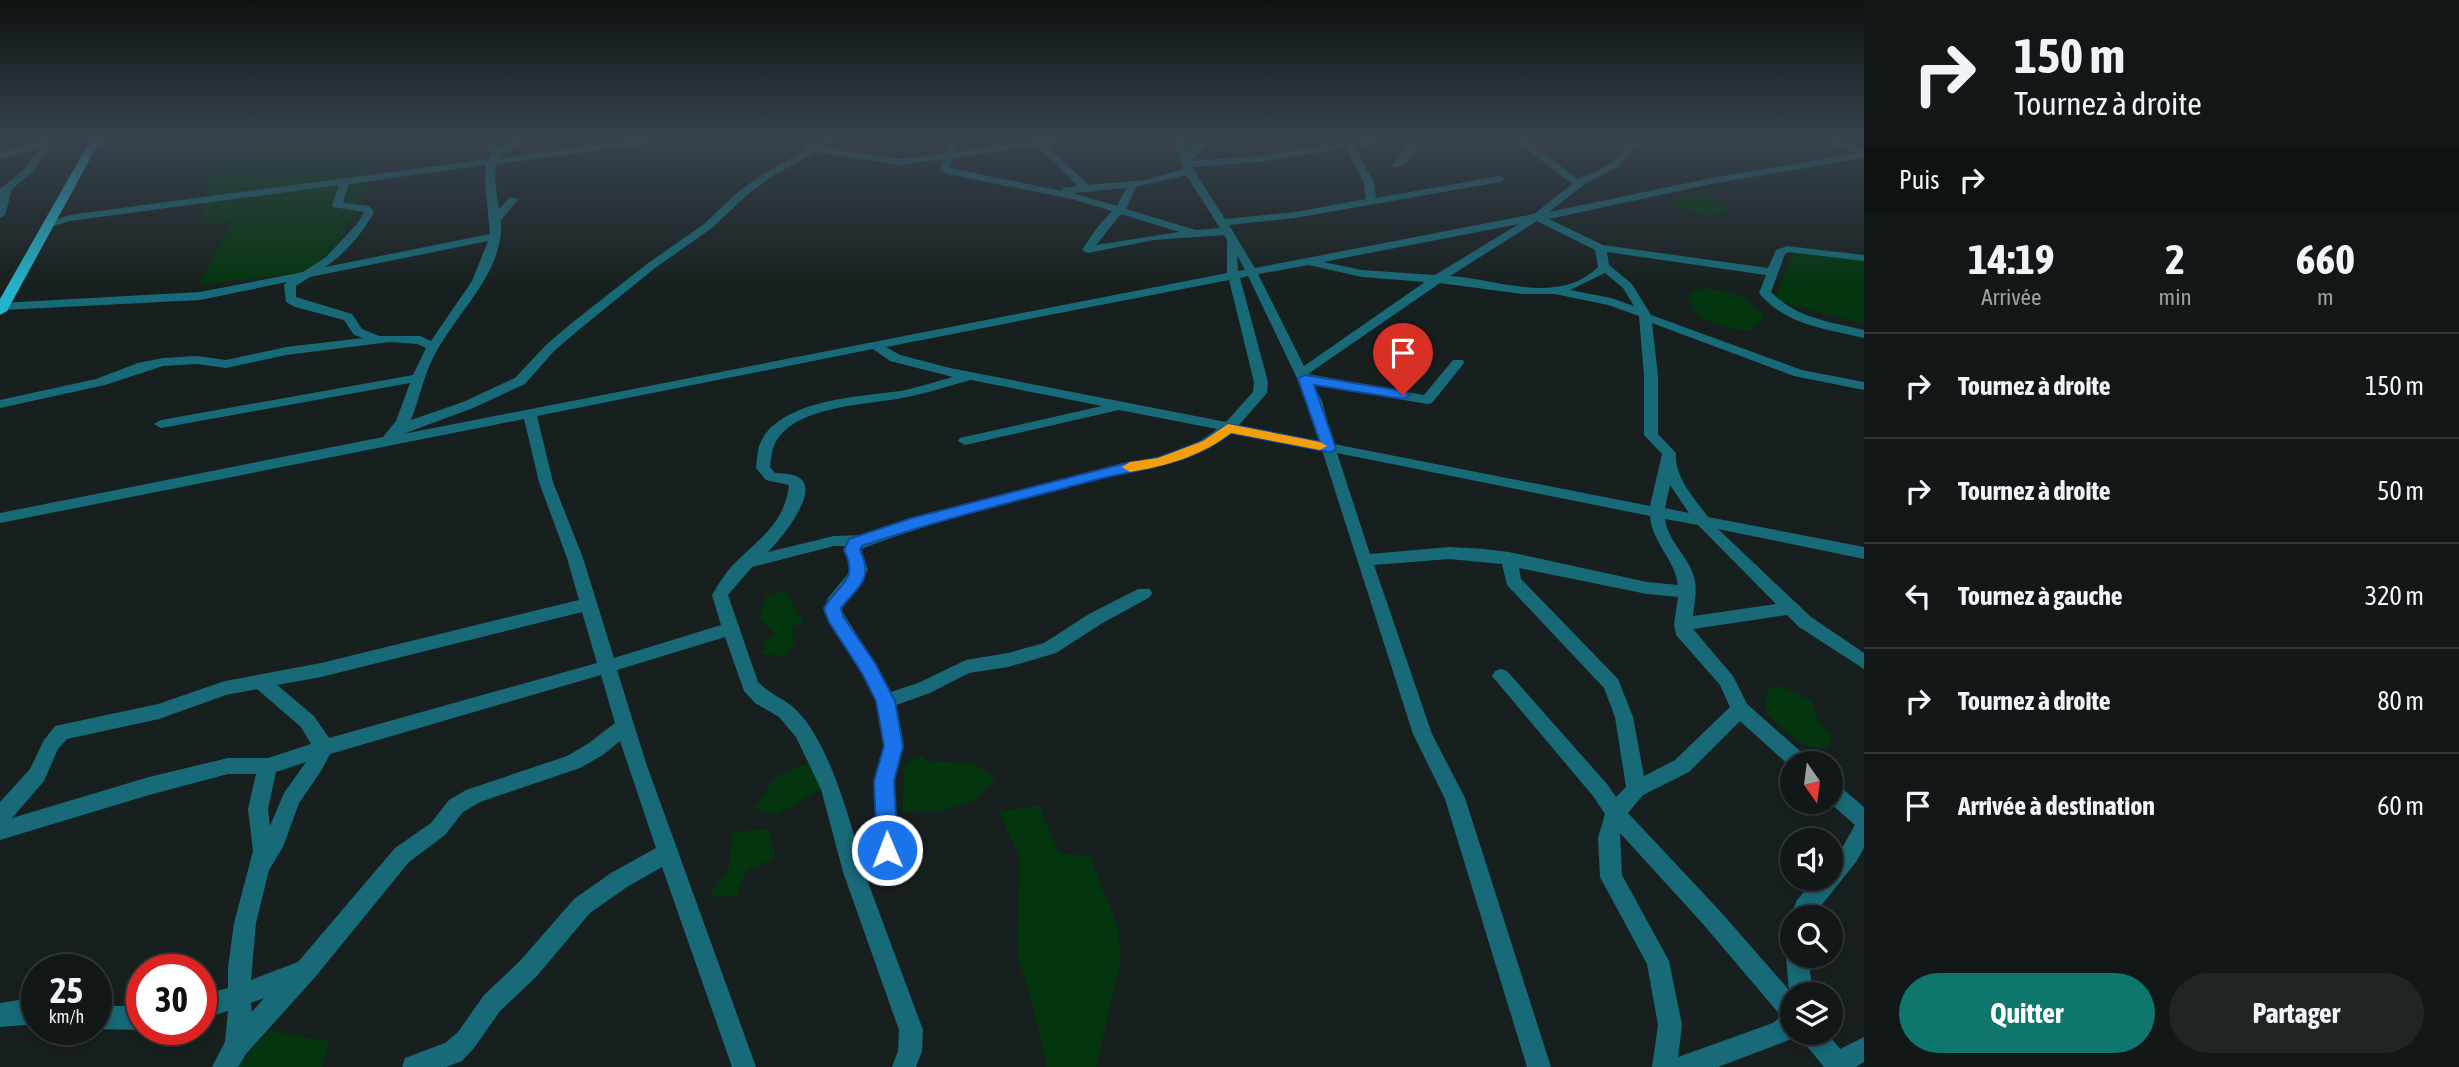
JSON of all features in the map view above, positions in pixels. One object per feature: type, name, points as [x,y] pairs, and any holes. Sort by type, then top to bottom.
[{"type":"main road","points":[[1,309],[68,189]]},
{"type":"street","points":[[49,224],[69,218],[287,189]]},
{"type":"street","points":[[342,189],[337,205],[365,208],[369,212],[362,225],[330,259],[290,285],[290,299],[299,304],[348,317],[354,327],[366,336],[420,340],[433,347]]},
{"type":"street","points":[[401,428],[418,378],[433,347],[486,266],[496,236],[498,217],[491,189]]},
{"type":"street","points":[[389,439],[401,428],[468,405],[520,381],[551,347],[577,325],[650,266],[708,226],[750,189]]},
{"type":"street","points":[[1036,189],[1122,210],[1197,234]]},
{"type":"street","points":[[1053,192],[1079,189]]},
{"type":"street","points":[[1130,189],[1122,210],[1095,234],[1088,250],[1142,239],[1227,232],[1276,219],[1443,189]]},
{"type":"street","points":[[1202,189],[1227,232],[1243,273],[1315,401],[1364,560],[1423,734],[1459,810],[1539,1067]]},
{"type":"street","points":[[1370,189],[1371,201]]},
{"type":"street","points":[[1303,376],[1479,251],[1539,217],[1573,189]]},
{"type":"street","points":[[0,518],[389,439],[530,415],[1674,189]]},
{"type":"street","points":[[0,215],[4,191]]},
{"type":"street","points":[[498,217],[514,199]]},
{"type":"street","points":[[1539,217],[1600,248],[1772,272]]},
{"type":"street","points":[[1,309],[200,296],[496,236]]},
{"type":"street","points":[[1600,248],[1604,265],[1628,286],[1645,316],[1651,376],[1651,435],[1667,449],[1668,462],[1658,513],[1661,538],[1688,576],[1683,624],[1685,635],[1727,681],[1740,709],[1787,751]]},
{"type":"street","points":[[1864,258],[1787,249],[1780,252],[1765,293],[1778,306],[1820,325],[1864,334]]},
{"type":"street","points":[[1306,260],[1329,269],[1374,276],[1458,280],[1518,292],[1555,291],[1611,302],[1799,373],[1864,386]]},
{"type":"street","points":[[1555,291],[1583,282],[1599,272],[1604,265]]},
{"type":"street","points":[[854,872],[875,863],[887,850],[884,781],[894,746],[886,701],[869,668],[833,612],[834,602],[858,575],[859,564],[852,546],[912,523],[1122,468],[1160,463],[1208,444],[1228,428],[1261,393],[1258,364],[1240,306],[1243,273]]},
{"type":"street","points":[[0,404],[100,382],[153,364],[197,360],[226,364],[297,349],[390,338]]},
{"type":"street","points":[[875,345],[895,358],[970,376],[1864,553]]},
{"type":"street","points":[[1303,376],[1427,400],[1458,363]]},
{"type":"street","points":[[904,1067],[911,1051],[911,1030],[854,872],[831,789],[803,732],[786,712],[762,698],[750,686],[719,594],[743,563],[788,522],[797,492],[796,481],[771,477],[763,468],[764,455],[780,426],[792,417],[821,407],[907,393],[970,376]]},
{"type":"street","points":[[161,424],[418,378]]},
{"type":"street","points":[[965,441],[1120,407]]},
{"type":"street","points":[[530,415],[546,482],[609,666],[624,726],[744,1067]]},
{"type":"street","points":[[1668,462],[1679,490],[1704,522],[1805,622],[1864,662]]},
{"type":"street","points":[[743,563],[834,541],[862,540]]},
{"type":"street","points":[[1364,560],[1449,554],[1509,558],[1637,586],[1688,592]]},
{"type":"street","points":[[1509,558],[1513,581],[1612,684],[1624,717],[1636,789]]},
{"type":"street","points":[[886,701],[924,688],[967,667],[1008,660],[1050,648],[1095,619],[1144,593]]},
{"type":"street","points":[[0,829],[5,810],[36,776],[54,739],[62,732],[159,711],[225,688],[262,682],[589,604]]},
{"type":"street","points":[[1683,624],[1791,608]]},
{"type":"street","points":[[0,829],[215,769],[242,765],[268,766],[729,629]]},
{"type":"street","points":[[1501,676],[1600,790],[1615,813],[1780,997]]},
{"type":"street","points":[[260,866],[277,842],[290,801],[314,766],[321,749],[318,735],[308,722],[272,695],[262,682]]},
{"type":"street","points":[[1664,1067],[1670,1025],[1658,961],[1611,877],[1608,838],[1615,813],[1636,789],[1682,766],[1740,709]]},
{"type":"street","points":[[224,1067],[237,1045],[308,968],[402,855],[438,829],[456,806],[473,796],[573,762],[596,749],[624,726]]},
{"type":"street","points":[[237,1045],[239,967],[245,923],[263,851],[258,809],[268,766]]},
{"type":"street","points":[[1843,801],[1864,820]]},
{"type":"street","points":[[1843,862],[1864,828]]},
{"type":"street","points":[[414,1067],[453,1052],[466,1040],[492,1003],[522,976],[582,906],[619,880],[667,853]]},
{"type":"street","points":[[1807,905],[1819,891]]},
{"type":"street","points":[[217,1003],[238,997],[308,968]]},
{"type":"street","points":[[0,1015],[21,1013]]},
{"type":"street","points":[[1684,1067],[1780,1032]]},
{"type":"street","points":[[1821,1045],[1839,1065],[1864,1049]]},
{"type":"green space","points":[[208,189],[367,189],[331,257],[303,272],[199,285],[231,223],[200,225]]},
{"type":"green space","points":[[1702,193],[1734,212],[1708,216],[1675,206],[1674,198]]},
{"type":"green space","points":[[1793,252],[1864,260],[1864,324],[1774,300]]},
{"type":"green space","points":[[1707,288],[1740,295],[1763,314],[1763,318],[1750,331],[1728,328],[1698,317],[1687,296],[1694,290]]},
{"type":"green space","points":[[785,591],[804,623],[792,627],[794,644],[784,656],[761,654],[767,639],[776,634],[759,619],[766,596]]},
{"type":"green space","points":[[1780,686],[1812,701],[1818,719],[1832,737],[1828,748],[1811,747],[1794,739],[1767,713],[1766,696],[1770,687]]},
{"type":"green space","points":[[922,755],[926,761],[972,763],[996,779],[972,802],[939,811],[902,812],[905,763]]},
{"type":"green space","points":[[809,762],[823,788],[776,815],[755,808],[776,776]]},
{"type":"green space","points":[[1039,805],[1059,853],[1090,856],[1118,928],[1121,961],[1096,1067],[1047,1067],[1034,1009],[1017,953],[1020,859],[999,812]]},
{"type":"green space","points":[[768,829],[775,858],[746,871],[737,896],[709,897],[728,868],[733,832]]},
{"type":"green space","points":[[269,1030],[329,1042],[322,1067],[238,1067]]},
{"type":"slow traffic","points":[[1130,467],[1160,463],[1208,444],[1228,428],[1320,446]]},
{"type":"route","points":[[887,850],[889,835],[884,781],[894,746],[886,701],[869,668],[835,618],[832,608],[860,570],[852,550],[855,543],[912,523],[1122,468],[1160,463],[1208,444],[1228,428],[1329,448],[1315,401],[1305,379],[1403,395]]}]
